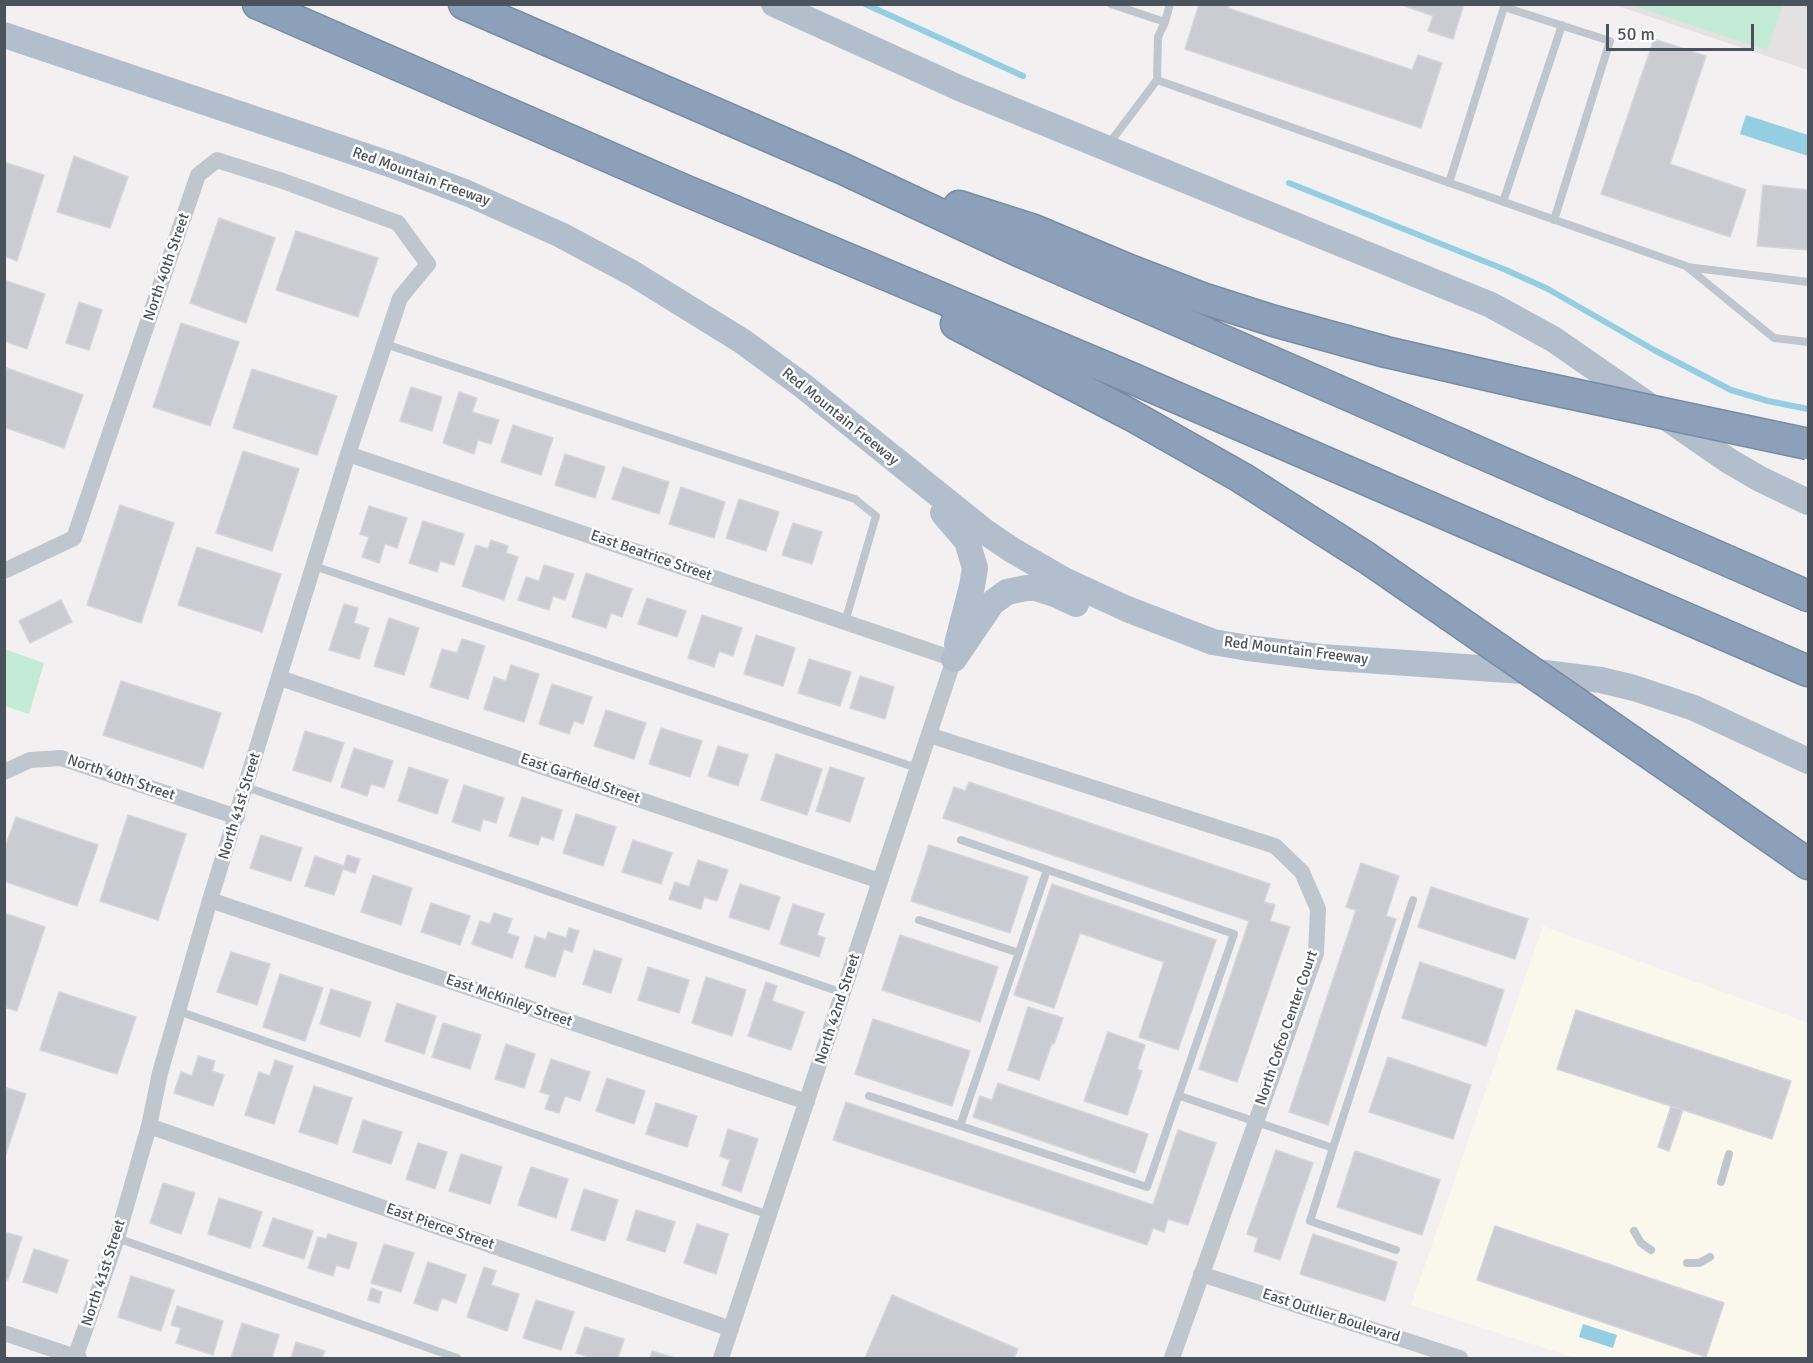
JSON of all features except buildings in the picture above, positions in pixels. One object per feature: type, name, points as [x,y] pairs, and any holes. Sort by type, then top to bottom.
[{"type":"highway","points":[[258,4],[682,189],[1140,381],[1809,671]]},
{"type":"highway","points":[[464,4],[839,167],[1023,253],[1809,596]]},
{"type":"highway","points":[[839,167],[1034,230],[1202,298],[1295,328],[1386,352],[1809,444]]},
{"type":"highway","points":[[682,189],[1001,346],[1187,445],[1324,530],[1809,864]]},
{"type":"highway","points":[[1706,792],[1809,851]]},
{"type":"main road","points":[[774,4],[917,70],[1491,305],[1553,339],[1729,461],[1760,479],[1809,502]]},
{"type":"main road","name":"Red Mountain Freeway","points":[[4,35],[398,167],[467,193],[550,230],[632,273],[742,341],[802,385],[984,531],[1037,566],[1101,598],[1214,642],[1302,655],[1567,675],[1634,688],[1694,708]]},
{"type":"main road","points":[[906,469],[967,541],[974,559],[974,576],[954,659]]},
{"type":"main road","points":[[954,659],[992,603],[1007,592],[1026,588],[1046,590],[1127,626],[1214,642]]},
{"type":"main road","points":[[1694,708],[1809,761]]},
{"type":"main road","points":[[1694,708],[1809,778]]},
{"type":"street","name":"North 40th Street","points":[[4,571],[74,538],[198,175],[217,160],[280,180],[398,223],[428,264]]},
{"type":"street","name":"North 41st Street","points":[[77,1358],[117,1238],[149,1126],[160,1072],[210,900],[348,454],[400,298],[428,264]]},
{"type":"street","name":"East Beatrice Street","points":[[348,454],[954,659]]},
{"type":"street","name":"North 42nd Street","points":[[721,1359],[954,659]]},
{"type":"street","name":"East Garfield Street","points":[[280,678],[880,880]]},
{"type":"street","name":"North Cofco Center Court","points":[[929,735],[1275,846],[1302,872],[1318,909],[1316,953],[1172,1359]]},
{"type":"street","name":"North 40th Street","points":[[4,772],[30,760],[61,758],[237,817]]},
{"type":"street","name":"East McKinley Street","points":[[210,900],[807,1102]]},
{"type":"street","name":"East Pierce Street","points":[[149,1126],[731,1329]]},
{"type":"street","name":"East Outlier Boulevard","points":[[1201,1274],[1460,1359]]},
{"type":"street","points":[[4,1333],[77,1358]]},
{"type":"lane","points":[[1111,4],[1165,22]]},
{"type":"lane","points":[[1106,148],[1157,80],[1158,37],[1170,4]]},
{"type":"lane","points":[[1449,183],[1504,7],[1610,40],[1554,220]]},
{"type":"lane","points":[[1503,202],[1562,25]]},
{"type":"lane","points":[[1157,80],[1686,266],[1809,282]]},
{"type":"lane","points":[[1686,266],[1774,338],[1809,342]]},
{"type":"lane","points":[[385,344],[855,499],[876,516],[845,622]]},
{"type":"lane","points":[[314,566],[917,768]]},
{"type":"lane","points":[[246,787],[843,993]]},
{"type":"lane","points":[[869,1096],[1147,1187],[1234,934],[961,840]]},
{"type":"lane","points":[[960,1126],[1047,870]]},
{"type":"lane","points":[[1396,1250],[1310,1221],[1413,900]]},
{"type":"lane","points":[[919,920],[1019,953]]},
{"type":"lane","points":[[178,1011],[769,1215]]},
{"type":"lane","points":[[1179,1096],[1333,1148]]},
{"type":"lane","points":[[1721,1182],[1729,1154]]},
{"type":"lane","points":[[1634,1231],[1641,1243],[1651,1250]]},
{"type":"lane","points":[[117,1238],[457,1359]]},
{"type":"lane","points":[[1687,1263],[1699,1263],[1710,1257]]},
{"type":"shaded area","points":[[1615,5],[1808,5],[1808,70]]},
{"type":"shaded area","points":[[1543,926],[1808,1023],[1808,1358],[1575,1358],[1411,1305]]},
{"type":"green space","points":[[1632,5],[1783,5],[1767,50]]},
{"type":"green space","points":[[4,649],[44,663],[29,714],[5,706]]},
{"type":"water","points":[[1746,115],[1808,135],[1808,156],[1740,134]]},
{"type":"water","points":[[1583,1324],[1617,1335],[1613,1348],[1579,1337]]},
{"type":"waterway","points":[[865,4],[1023,76]]},
{"type":"waterway","points":[[1289,183],[1548,289],[1654,350],[1731,390],[1768,401],[1808,409]]}]
